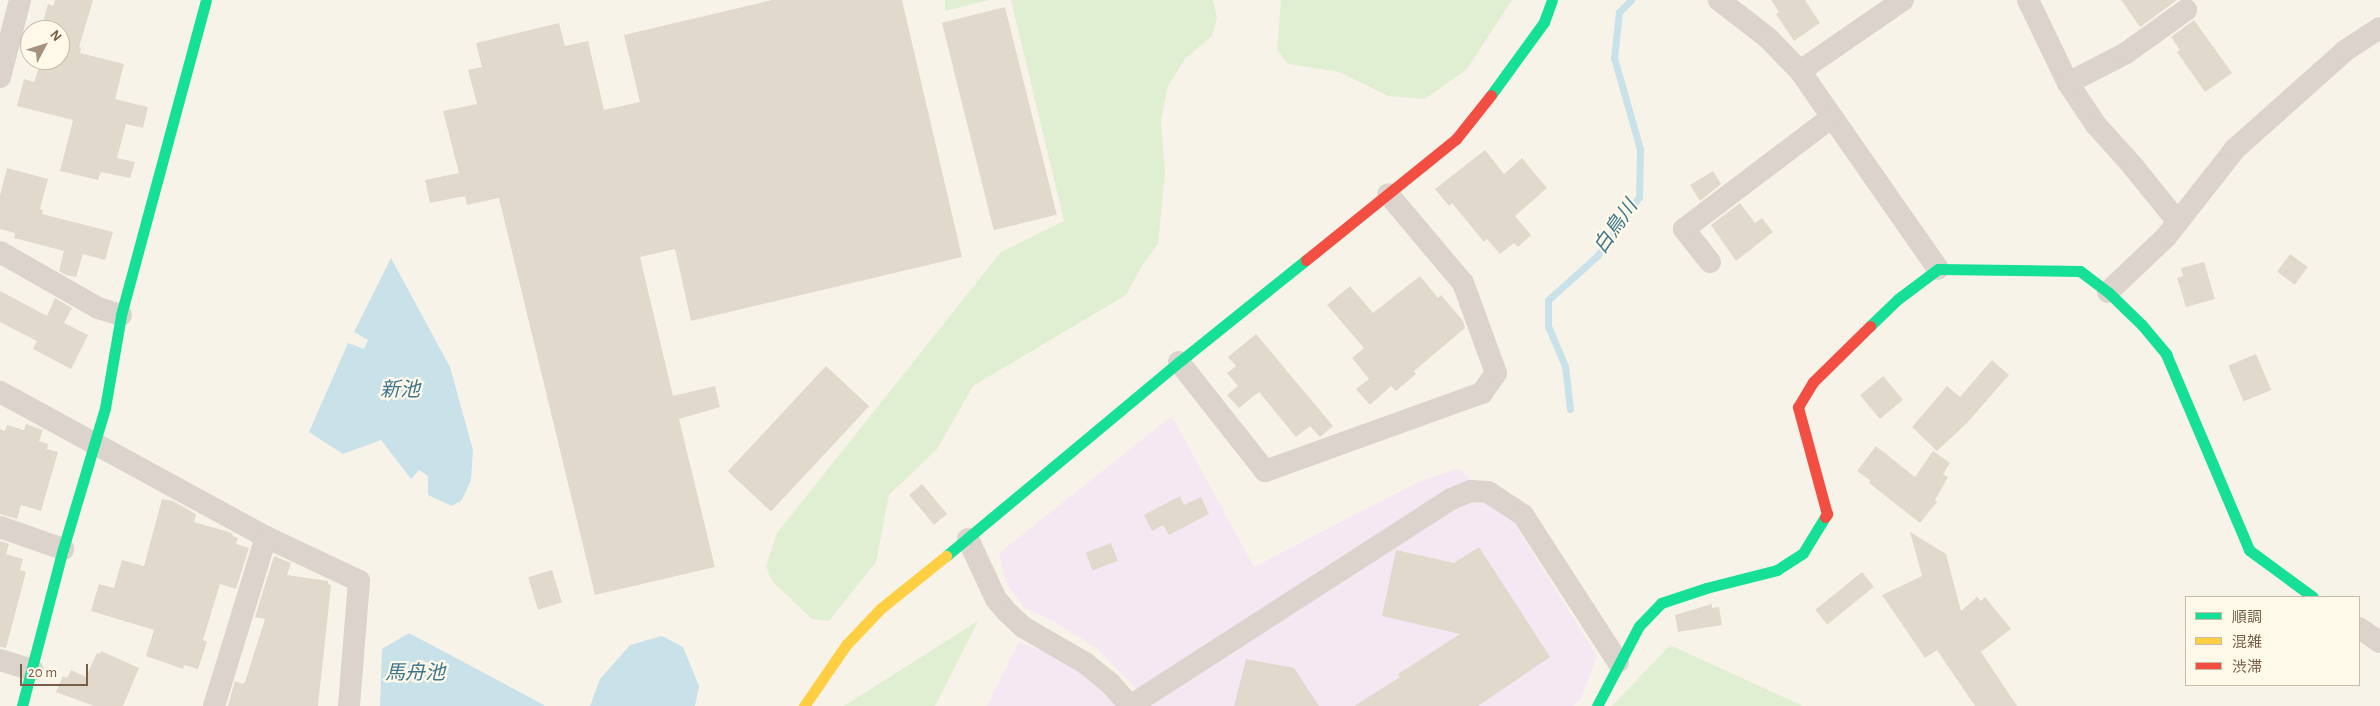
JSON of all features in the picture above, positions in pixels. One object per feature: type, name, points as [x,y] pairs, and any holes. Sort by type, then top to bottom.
[{"type":"street","points":[[0,77],[4,43],[20,0]]},
{"type":"street","points":[[22,706],[63,548],[105,408],[121,315],[206,0]]},
{"type":"street","points":[[804,706],[846,645],[880,609],[968,539],[1179,362],[1456,139],[1495,90],[1544,22],[1552,0]]},
{"type":"street","points":[[1719,0],[1768,38],[1800,71],[1938,270]]},
{"type":"street","points":[[1800,71],[1903,0]]},
{"type":"street","points":[[2028,0],[2068,83],[2096,126],[2132,164],[2178,222]]},
{"type":"street","points":[[2068,83],[2126,53],[2186,10]]},
{"type":"street","points":[[2108,292],[2166,237],[2234,149],[2346,50],[2380,28]]},
{"type":"street","points":[[1710,262],[1684,229],[1832,117]]},
{"type":"street","points":[[1179,362],[1266,471],[1482,393],[1496,373],[1463,282],[1388,194]]},
{"type":"street","points":[[0,252],[98,308],[121,315]]},
{"type":"street","points":[[1597,706],[1618,662],[1639,626],[1661,603],[1706,588],[1777,570],[1803,553],[1827,514],[1798,407],[1813,382],[1898,299],[1938,270],[2080,271],[2108,292],[2142,324],[2166,354],[2249,550],[2312,596]]},
{"type":"street","points":[[0,392],[266,537],[359,581],[349,706]]},
{"type":"street","points":[[968,539],[996,599],[1007,612],[1023,627],[1085,662],[1110,683],[1130,706],[1451,499],[1472,491],[1488,492],[1523,514],[1618,662]]},
{"type":"street","points":[[0,526],[63,548]]},
{"type":"street","points":[[214,706],[266,537]]},
{"type":"street","points":[[2360,629],[2380,642]]},
{"type":"street","points":[[0,660],[32,670]]},
{"type":"shaded area","points":[[1172,416],[1254,567],[1416,483],[1458,468],[1509,515],[1597,656],[1581,699],[1573,706],[1147,706],[1137,689],[1096,648],[1055,622],[1024,607],[1006,583],[999,553]]},
{"type":"shaded area","points":[[1019,642],[1055,656],[1100,687],[1119,706],[987,706]]},
{"type":"green space","points":[[945,0],[989,0],[945,11]]},
{"type":"green space","points":[[1011,0],[1213,0],[1217,19],[1212,36],[1185,59],[1168,86],[1161,120],[1165,173],[1158,244],[1143,264],[1126,295],[973,386],[937,449],[889,495],[876,562],[829,621],[812,619],[772,581],[766,566],[777,533],[1001,252],[1064,221]]},
{"type":"green space","points":[[1281,0],[1512,0],[1467,69],[1425,99],[1388,96],[1339,72],[1288,64],[1277,50]]},
{"type":"green space","points":[[978,621],[935,706],[844,706]]},
{"type":"green space","points":[[1670,645],[1803,706],[1612,706]]},
{"type":"water","name":"新池","points":[[391,258],[450,367],[473,450],[471,480],[462,500],[452,506],[428,495],[428,476],[419,470],[411,479],[381,440],[343,454],[309,432],[348,343],[364,349],[368,340],[354,332]]},
{"type":"water","name":"馬舟池","points":[[409,633],[544,706],[380,706],[382,649]]},
{"type":"water","points":[[662,636],[683,647],[699,686],[695,706],[590,706],[600,679],[630,645]]},
{"type":"building","points":[[55,0],[93,0],[79,47],[81,48],[80,53],[124,64],[115,99],[148,107],[143,128],[126,124],[117,158],[135,162],[130,178],[101,172],[98,180],[60,171],[73,120],[17,106],[24,79],[34,82],[38,70],[70,70],[70,20],[44,20],[48,4],[53,6]]},
{"type":"building","points":[[772,0],[902,0],[962,257],[691,321],[675,249],[640,257],[673,396],[715,386],[720,407],[679,419],[715,567],[595,595],[499,198],[467,205],[465,196],[430,203],[425,180],[459,173],[443,111],[477,104],[468,70],[482,67],[476,43],[559,23],[565,46],[588,41],[604,110],[640,102],[624,35]]},
{"type":"building","points":[[1771,0],[1805,0],[1820,23],[1794,41],[1776,14],[1779,12]]},
{"type":"building","points":[[2121,0],[2177,0],[2140,27]]},
{"type":"building","points":[[1005,7],[1057,215],[994,230],[942,23]]},
{"type":"building","points":[[2194,20],[2232,73],[2205,92],[2177,52],[2180,50],[2171,37]]},
{"type":"building","points":[[1485,150],[1504,174],[1522,158],[1547,188],[1515,216],[1531,235],[1518,247],[1514,243],[1500,254],[1487,239],[1484,242],[1452,203],[1449,206],[1435,189]]},
{"type":"building","points":[[7,168],[48,179],[40,209],[43,210],[42,214],[113,232],[105,260],[83,254],[76,277],[66,275],[59,271],[64,251],[14,238],[15,233],[0,229],[0,195]]},
{"type":"building","points":[[1713,171],[1721,184],[1700,201],[1690,185]]},
{"type":"building","points":[[1740,203],[1755,223],[1762,218],[1773,232],[1736,261],[1711,225]]},
{"type":"building","points":[[2290,254],[2308,267],[2295,285],[2277,272]]},
{"type":"building","points":[[2204,262],[2215,299],[2186,307],[2177,278],[2183,276],[2181,268]]},
{"type":"building","points":[[1420,276],[1438,298],[1441,295],[1463,321],[1465,328],[1414,371],[1416,374],[1396,391],[1391,386],[1370,405],[1356,389],[1369,379],[1352,358],[1364,348],[1327,305],[1350,286],[1373,313]]},
{"type":"building","points":[[0,291],[47,316],[55,298],[72,308],[64,323],[88,335],[71,369],[33,349],[37,341],[0,322]]},
{"type":"building","points":[[1256,334],[1333,426],[1320,437],[1310,426],[1296,437],[1259,392],[1239,408],[1227,395],[1238,386],[1227,373],[1236,366],[1228,357]]},
{"type":"building","points":[[2256,354],[2271,390],[2244,402],[2228,366]]},
{"type":"building","points":[[1992,360],[2009,375],[1967,423],[1937,451],[1912,427],[1947,386],[1960,397]]},
{"type":"building","points":[[826,366],[869,406],[771,512],[728,471]]},
{"type":"building","points":[[1883,376],[1903,400],[1880,419],[1860,395]]},
{"type":"building","points":[[26,424],[43,430],[39,441],[48,444],[47,449],[58,452],[41,511],[21,505],[17,519],[0,514],[0,429],[5,431],[7,425],[24,430]]},
{"type":"building","points":[[1876,446],[1915,477],[1933,451],[1950,463],[1943,474],[1948,477],[1935,500],[1937,502],[1920,523],[1869,483],[1871,481],[1857,471]]},
{"type":"building","points":[[922,484],[947,514],[934,525],[909,495]]},
{"type":"building","points":[[1180,496],[1184,505],[1201,497],[1209,514],[1169,535],[1163,525],[1152,531],[1144,515]]},
{"type":"building","points":[[162,499],[173,501],[196,514],[194,522],[233,534],[232,536],[238,538],[236,544],[249,548],[236,589],[220,584],[203,640],[207,642],[198,669],[184,665],[183,669],[146,656],[154,630],[91,611],[99,584],[114,588],[122,560],[144,566]]},
{"type":"building","points":[[1910,532],[1946,554],[1961,611],[1977,597],[1981,601],[1985,597],[2011,629],[1981,652],[2017,706],[1975,706],[1937,650],[1925,658],[1882,595],[1922,576]]},
{"type":"building","points":[[0,541],[9,544],[6,554],[23,559],[20,570],[26,572],[6,648],[0,647]]},
{"type":"building","points":[[1111,543],[1118,561],[1093,570],[1086,553]]},
{"type":"building","points":[[1479,547],[1550,657],[1478,706],[1354,706],[1400,677],[1398,674],[1460,634],[1382,616],[1396,550],[1454,563]]},
{"type":"building","points":[[274,556],[291,563],[287,575],[328,581],[328,584],[331,585],[318,706],[228,706],[235,681],[243,684],[245,682],[265,619],[255,617]]},
{"type":"building","points":[[552,570],[562,603],[538,610],[528,577]]},
{"type":"building","points":[[1862,572],[1874,587],[1827,625],[1815,610]]},
{"type":"building","points":[[1712,604],[1712,608],[1719,607],[1722,625],[1678,632],[1675,615]]},
{"type":"building","points":[[101,651],[139,668],[123,706],[94,706],[56,692],[63,676],[67,678],[71,670],[86,677],[97,653],[100,654]]},
{"type":"building","points":[[1246,659],[1294,668],[1319,706],[1234,706]]},
{"type":"waterway","name":"白鳥川","points":[[1570,409],[1565,366],[1548,326],[1548,300],[1597,256],[1639,197],[1640,149],[1614,58],[1619,12],[1631,0]]},
{"type":"traffic: fast","points":[[22,706],[63,549],[105,408],[121,315],[206,0]]},
{"type":"traffic: fast","points":[[1491,95],[1544,22],[1552,0]]},
{"type":"traffic: fast","points":[[946,556],[1179,362],[1306,260]]},
{"type":"traffic: fast","points":[[1870,326],[1898,299],[1938,269],[2080,271],[2108,292],[2142,325],[2166,354],[2249,550],[2312,596]]},
{"type":"traffic: fast","points":[[1597,706],[1639,626],[1661,603],[1706,588],[1777,570],[1803,553],[1825,517]]},
{"type":"traffic: slow","points":[[804,706],[846,645],[880,609],[946,556]]},
{"type":"traffic: jam","points":[[1306,260],[1456,139],[1491,95]]},
{"type":"traffic: jam","points":[[1825,517],[1827,514],[1798,407],[1813,382],[1870,326]]}]
